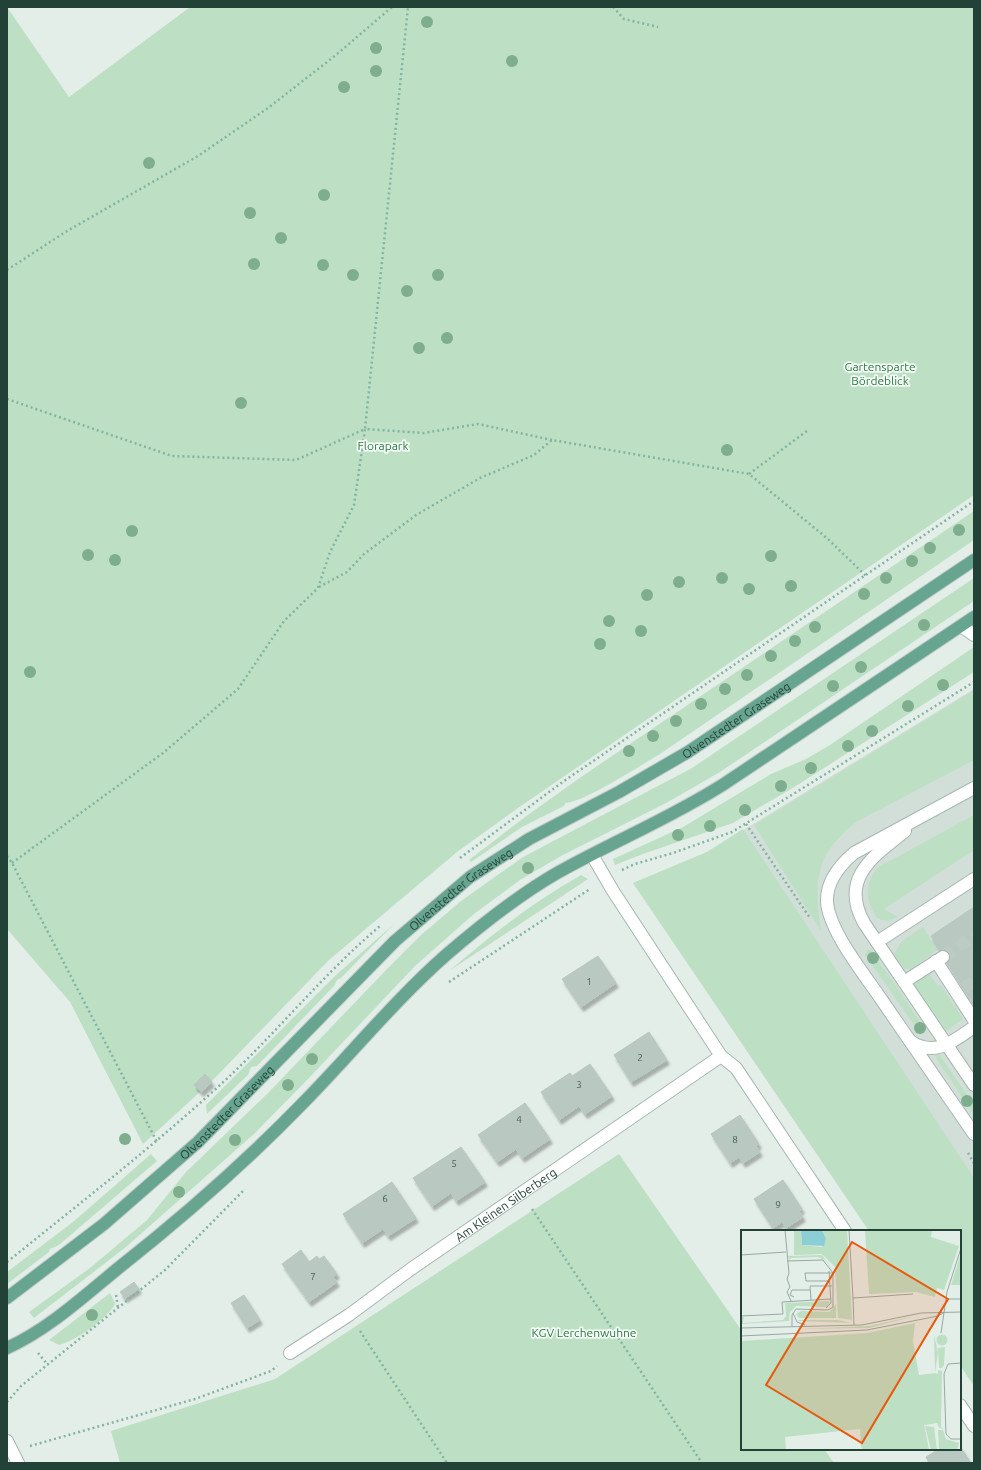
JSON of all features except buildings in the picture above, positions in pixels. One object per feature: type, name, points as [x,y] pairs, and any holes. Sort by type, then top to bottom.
[{"type":"main road","name":"Olvenstedter Graseweg","points":[[7,1298],[104,1224],[198,1142],[395,941],[464,881],[529,839],[619,792],[704,742],[974,560]]},
{"type":"main road","points":[[7,1348],[26,1339],[72,1306],[188,1211],[269,1136],[427,972],[504,908],[542,882],[703,798],[974,617]]},
{"type":"street","points":[[961,626],[974,635]]},
{"type":"street","points":[[974,788],[854,853],[835,873],[827,894],[829,912],[839,935],[909,1041],[974,1134]]},
{"type":"street","points":[[928,812],[878,852],[858,878],[855,892],[857,907],[864,923],[973,1081]]},
{"type":"street","points":[[592,855],[721,1056],[736,1068],[844,1230]]},
{"type":"street","points":[[877,942],[974,880]]},
{"type":"street","points":[[904,982],[939,959],[960,991],[974,1020]]},
{"type":"street","points":[[909,1041],[924,1048],[937,1049],[947,1045],[974,1027]]},
{"type":"street","name":"Am Kleinen Silberberg","points":[[290,1353],[349,1315],[411,1269],[721,1056]]},
{"type":"street","points":[[961,1406],[974,1426]]},
{"type":"street","points":[[10,1446],[18,1463]]},
{"type":"path","points":[[7,270],[67,231],[198,156],[268,108],[336,55],[392,7]]},
{"type":"path","points":[[318,588],[330,552],[354,505],[365,429],[408,7]]},
{"type":"path","points":[[613,7],[624,19],[658,27]]},
{"type":"path","points":[[7,398],[172,456],[296,460],[365,429],[424,433],[478,424],[552,440],[749,474],[828,539],[866,576]]},
{"type":"path","points":[[749,474],[807,431]]},
{"type":"path","points":[[12,863],[163,753],[238,689],[284,621],[318,588],[347,572],[364,554],[416,515],[480,478],[534,455],[552,440]]},
{"type":"path","points":[[615,874],[635,864],[673,853],[732,832],[974,682]]},
{"type":"path","points":[[7,856],[157,1142]]},
{"type":"path","points":[[200,1103],[202,1107]]},
{"type":"path","points":[[148,1149],[152,1152]]},
{"type":"path","points":[[522,1194],[702,1463]]},
{"type":"path","points":[[115,1292],[118,1308]]},
{"type":"path","points":[[359,1329],[447,1463]]},
{"type":"path","points":[[10,1446],[196,1399],[271,1371],[290,1353]]},
{"type":"path","points":[[7,1402],[11,1399]]},
{"type":"shaded area","points":[[974,689],[974,1386],[961,1366],[961,1230],[868,1230],[633,883],[707,852]]},
{"type":"green space","name":"Florapark","points":[[7,7],[69,97],[190,7],[974,7],[974,495],[518,808],[457,852],[329,960],[213,1080],[143,1144],[70,1002],[7,929]]},
{"type":"green space","points":[[974,511],[974,540],[660,754],[585,797],[565,803],[564,806],[522,827],[471,862],[469,860],[525,817],[581,777]]},
{"type":"green space","points":[[974,578],[974,601],[720,772],[668,802],[561,856],[520,880],[474,914],[415,966],[254,1134],[126,1247],[34,1318],[29,1312],[90,1268],[147,1220],[186,1172],[268,1093],[421,935],[461,901],[523,857],[692,768]]},
{"type":"green space","points":[[974,647],[974,672],[796,786],[733,823],[615,865],[613,859],[683,827],[771,774],[806,759],[830,745]]},
{"type":"green space","points":[[974,690],[974,760],[856,822],[842,834],[832,846],[820,870],[818,898],[821,931],[754,825]]},
{"type":"green space","points":[[974,815],[974,850],[884,909],[898,917],[887,921],[878,919],[871,906],[868,894],[870,881],[877,868]]},
{"type":"green space","points":[[743,829],[974,1178],[974,1386],[961,1366],[961,1230],[868,1230],[633,883],[707,852]]},
{"type":"green space","points":[[581,875],[588,879],[449,971],[546,896]]},
{"type":"green space","points":[[394,924],[341,978],[337,980],[334,986],[257,1066],[251,1067],[248,1075],[207,1114],[206,1105],[336,975]]},
{"type":"green space","points":[[923,927],[937,950],[911,969],[903,969],[894,954],[902,941]]},
{"type":"green space","points":[[867,950],[871,950],[923,1026],[922,1030],[918,1030],[865,955]]},
{"type":"green space","points":[[927,975],[930,975],[938,986],[941,985],[963,1019],[946,1031],[944,1031],[912,985]]},
{"type":"green space","points":[[938,1053],[974,1105],[974,1115],[936,1058],[935,1055]]},
{"type":"green space","points":[[151,1154],[157,1161],[59,1245],[50,1249],[49,1252],[7,1284],[7,1272],[73,1222]]},
{"type":"green space","name":"KGV Lerchenwuhne","points":[[619,1154],[741,1330],[741,1450],[825,1450],[834,1463],[120,1463],[111,1431],[275,1379]]},
{"type":"green space","points":[[110,1293],[115,1304],[98,1323],[66,1343],[59,1345],[49,1340]]},
{"type":"tunnel","points":[[943,957],[974,936]]},
{"type":"tunnel","points":[[964,988],[974,981]]},
{"type":"park label","name":"Gartensparte Bördeblick","points":[[880,373]]}]
